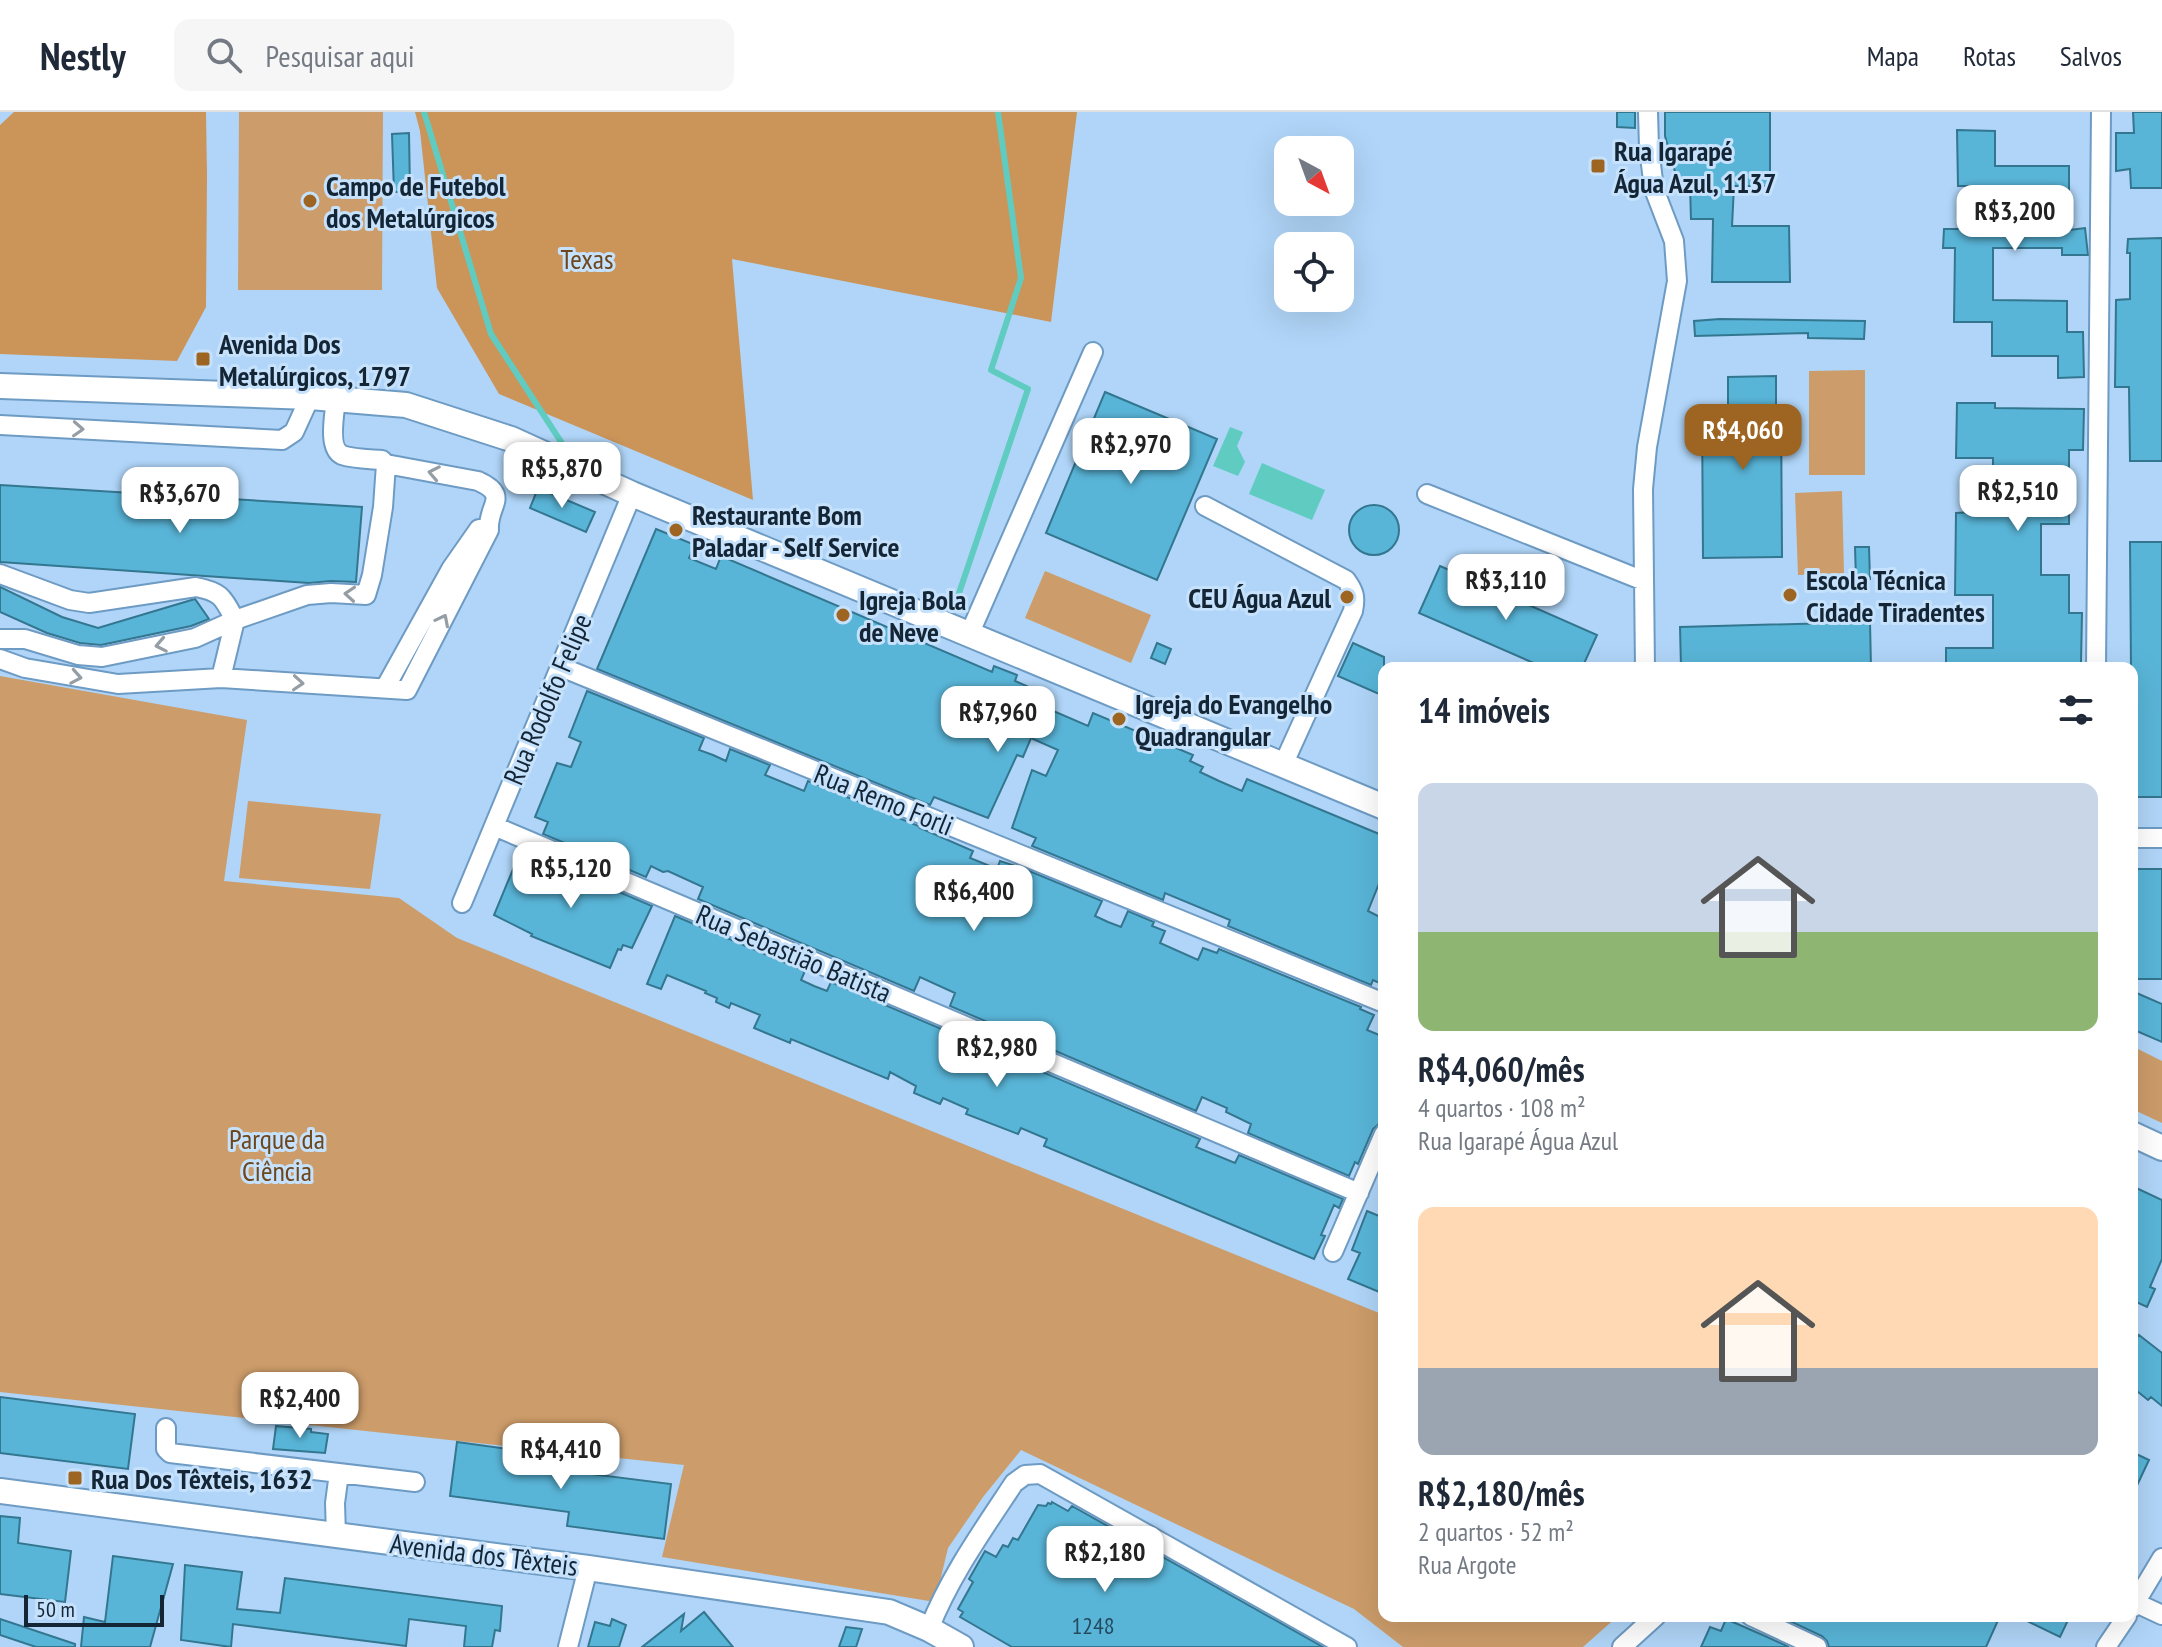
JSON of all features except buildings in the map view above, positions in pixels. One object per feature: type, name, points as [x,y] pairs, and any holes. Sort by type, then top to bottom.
[{"type":"main road","points":[[0,386],[310,397],[406,405],[511,439],[632,494],[1378,805]]},
{"type":"main road","points":[[2138,1137],[2162,1148]]},
{"type":"main road","name":"Avenida dos Têxteis","points":[[0,1491],[588,1568],[889,1612],[961,1647]]},
{"type":"street","points":[[1645,662],[1643,489],[1647,447],[1677,281],[1674,241],[1654,189],[1648,112]]},
{"type":"street","points":[[2096,662],[2101,112]]},
{"type":"street","points":[[969,635],[1093,352]]},
{"type":"street","points":[[0,425],[282,440],[294,432],[310,397]]},
{"type":"street","points":[[0,659],[25,668],[118,684],[221,678],[385,688],[451,569],[486,526],[496,502],[495,493],[478,481],[341,454],[335,448],[333,431],[336,399]]},
{"type":"street","points":[[0,639],[25,639],[78,655],[102,657],[195,638],[235,620],[307,595],[366,595],[383,507],[386,464]]},
{"type":"street","name":"Rua Rodolfo Felipe","points":[[462,903],[632,494]]},
{"type":"street","points":[[1427,494],[1644,581]]},
{"type":"street","points":[[1205,506],[1346,580],[1354,590],[1353,611],[1283,765]]},
{"type":"street","points":[[0,574],[70,600],[89,603],[196,587],[212,590],[222,596],[235,620],[221,678]]},
{"type":"street","name":"Rua Remo Forli","points":[[561,667],[1378,1001]]},
{"type":"street","name":"Rua Sebastião Batista","points":[[494,826],[1359,1193]]},
{"type":"street","points":[[2138,838],[2162,838]]},
{"type":"street","points":[[1333,1252],[1378,1148]]},
{"type":"street","points":[[166,1428],[166,1449],[170,1453],[415,1482]]},
{"type":"street","points":[[336,1535],[335,1503],[339,1473]]},
{"type":"street","points":[[929,1629],[955,1574],[1014,1483],[1025,1475],[1040,1474],[1347,1647]]},
{"type":"street","points":[[2138,1597],[2162,1558]]},
{"type":"street","points":[[568,1647],[588,1568]]},
{"type":"street","points":[[2138,1609],[2162,1615]]},
{"type":"street","points":[[1622,1647],[1649,1622]]},
{"type":"street","points":[[1764,1622],[1817,1647]]},
{"type":"street","points":[[2106,1647],[2122,1622]]},
{"type":"green space","points":[[14,112],[206,112],[206,307],[177,361],[0,354],[0,125]]},
{"type":"green space","name":"Campo de Futebol dos Metalúrgicos","points":[[239,112],[383,112],[382,290],[238,290]]},
{"type":"green space","name":"Texas","points":[[415,112],[1077,112],[1051,322],[732,259],[753,500],[499,394],[437,288],[420,131]]},
{"type":"green space","points":[[1865,370],[1865,475],[1809,475],[1809,371]]},
{"type":"green space","points":[[1842,491],[1844,573],[1798,575],[1795,493]]},
{"type":"green space","points":[[1045,571],[1151,615],[1131,663],[1025,618]]},
{"type":"green space","name":"Parque da Ciência","points":[[0,676],[247,720],[224,881],[399,898],[457,938],[1378,1313],[1378,1622],[1611,1622],[1583,1647],[1403,1647],[1354,1609],[1021,1450],[948,1548],[935,1602],[662,1557],[684,1465],[0,1392]]},
{"type":"green space","points":[[248,801],[381,814],[370,889],[239,878]]},
{"type":"green space","points":[[2138,1049],[2162,1061],[2162,1123],[2138,1112]]},
{"type":"shaded area","points":[[1230,427],[1243,432],[1237,446],[1245,462],[1238,476],[1213,466]]},
{"type":"shaded area","points":[[1262,463],[1325,490],[1312,520],[1249,494]]},
{"type":"waterway","points":[[424,112],[491,334],[565,448]]},
{"type":"waterway","points":[[955,605],[1028,389],[991,370],[1021,278],[998,112]]},
{"type":"place","name":"Rua Igarapé Água Azul, 1137","points":[[1598,166]]},
{"type":"place","name":"Campo de Futebol dos Metalúrgicos","points":[[310,201]]},
{"type":"place","name":"Avenida Dos Metalúrgicos, 1797","points":[[203,359]]},
{"type":"place","name":"Restaurante Bom Paladar - Self Service","points":[[676,530]]},
{"type":"place","name":"Escola Técnica Cidade Tiradentes","points":[[1790,595]]},
{"type":"place","name":"CEU Água Azul","points":[[1347,597]]},
{"type":"place","name":"Igreja Bola de Neve","points":[[843,615]]},
{"type":"place","name":"Igreja do Evangelho Quadrangular","points":[[1119,719]]},
{"type":"place","name":"Rua Dos Têxteis, 1632","points":[[75,1478]]}]
